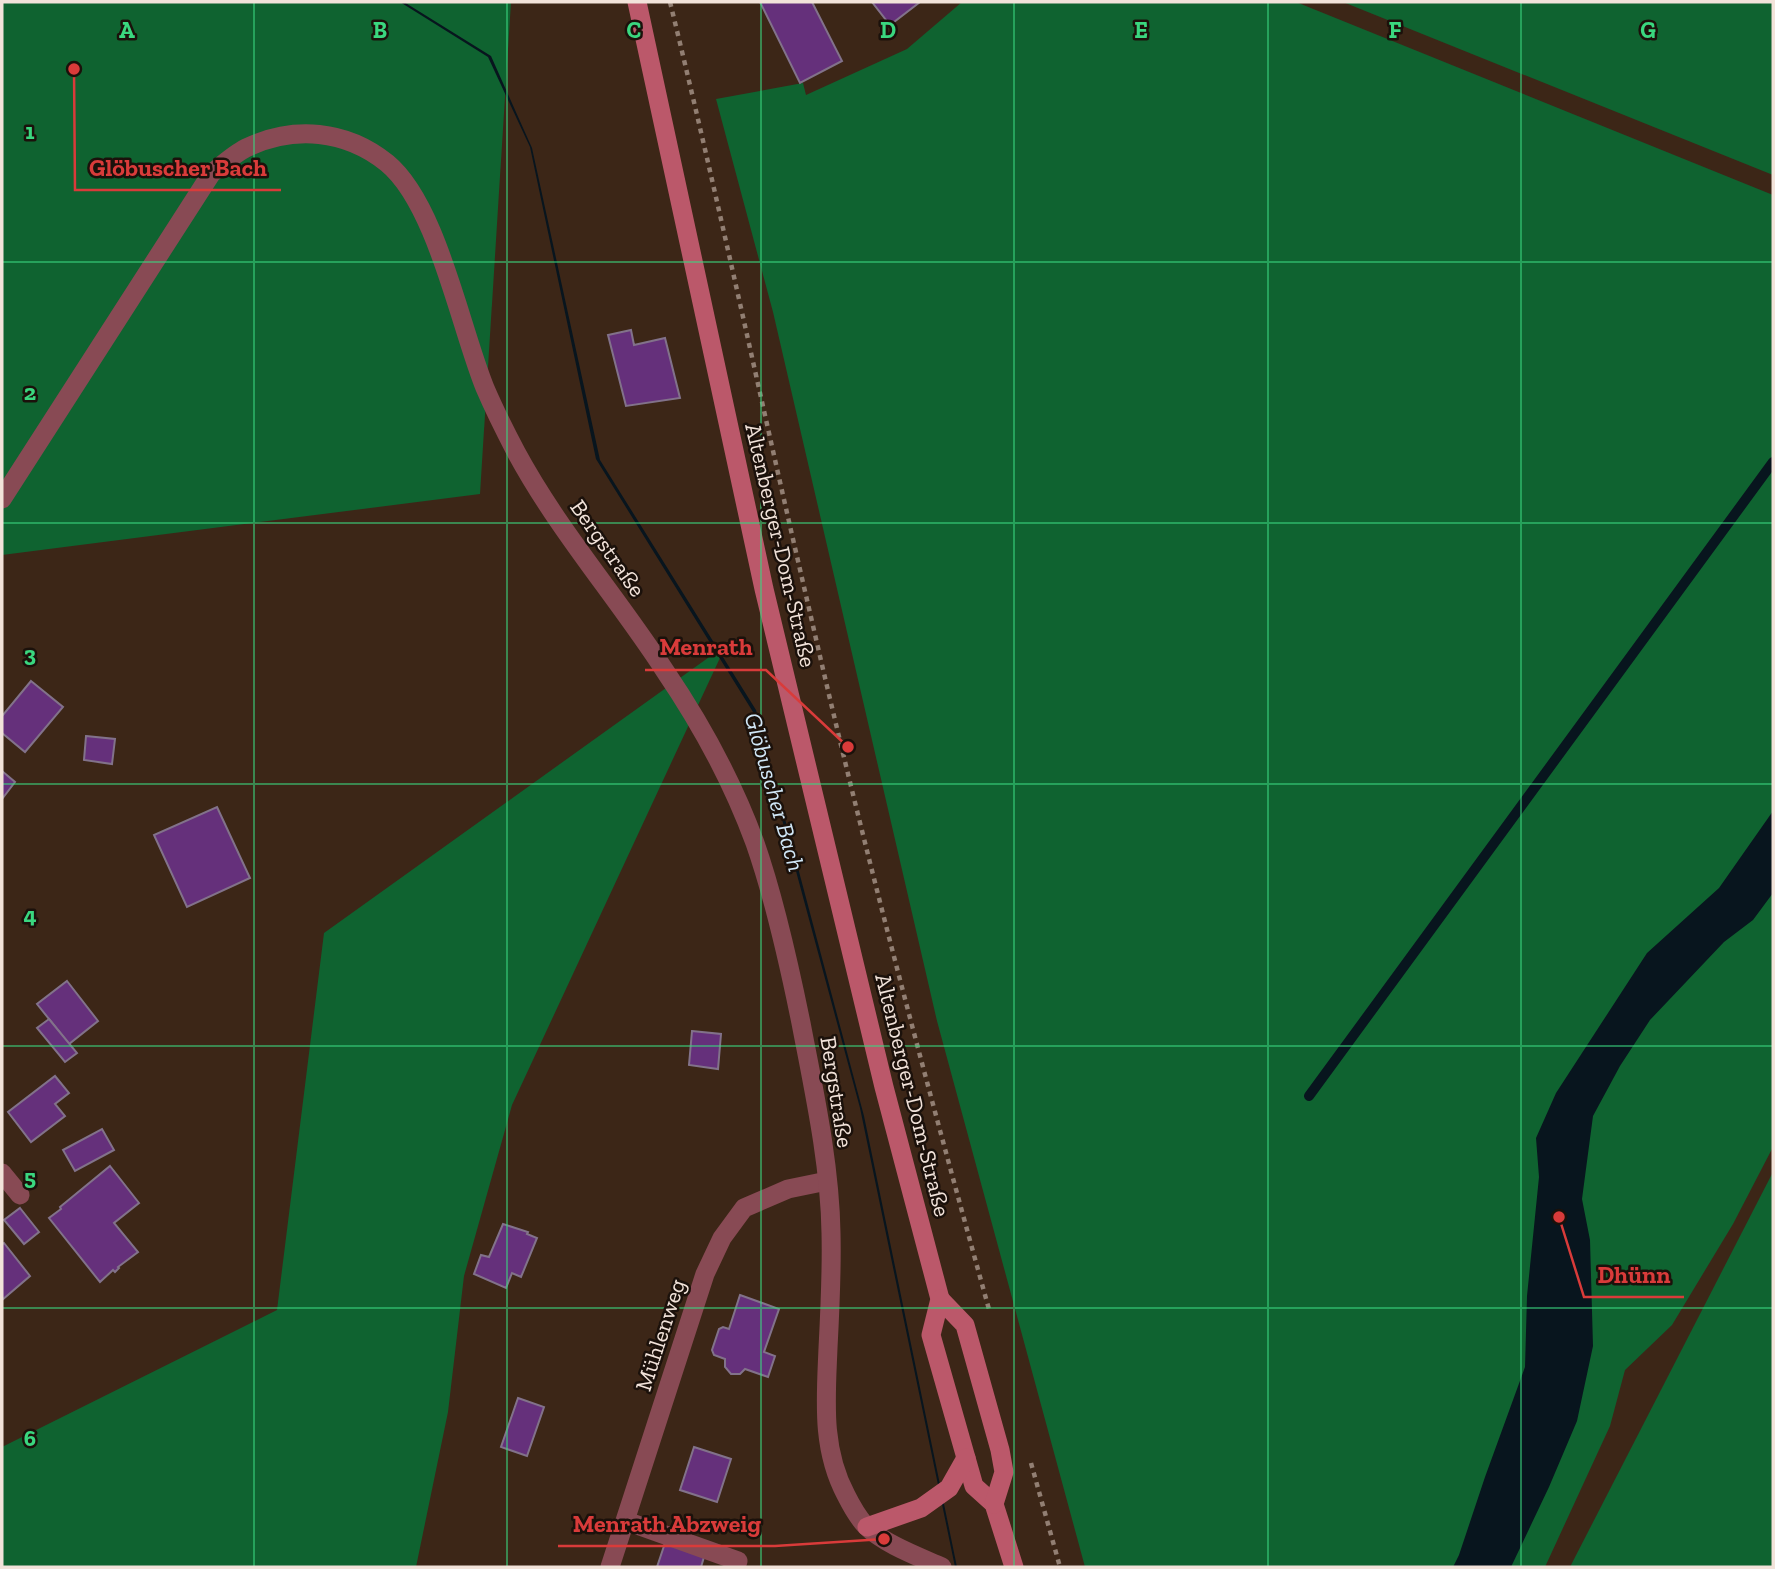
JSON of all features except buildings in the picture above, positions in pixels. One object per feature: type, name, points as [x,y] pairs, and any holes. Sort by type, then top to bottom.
[{"type":"main road","name":"Altenberger-Dom-Straße","points":[[636,2],[764,589],[884,1087],[940,1299],[931,1335],[974,1486],[994,1504],[1014,1567]]},
{"type":"main road","name":"Altenberger-Dom-Straße","points":[[940,1299],[965,1325],[1000,1450],[1004,1472],[994,1504]]},
{"type":"main road","points":[[867,1527],[921,1508],[948,1488],[966,1458]]},
{"type":"street","name":"Bergstraße","points":[[2,499],[211,174],[244,149],[279,136],[310,131],[355,142],[389,165],[416,197],[434,240],[485,388],[516,452],[562,527],[666,671],[716,756],[755,843],[800,1019],[827,1181],[831,1279],[825,1423],[829,1453],[842,1487],[867,1527],[884,1539],[942,1567]]},
{"type":"street","points":[[2,1173],[20,1195]]},
{"type":"street","name":"Mühlenweg","points":[[610,1567],[705,1274],[722,1238],[744,1208],[788,1188],[827,1181]]},
{"type":"street","points":[[626,1521],[738,1560],[736,1567]]},
{"type":"path","points":[[670,2],[704,138],[811,621],[934,1111],[992,1321]]},
{"type":"path","points":[[1028,1452],[1060,1567]]},
{"type":"green space","points":[[2,2],[511,2],[480,494],[2,555]]},
{"type":"green space","points":[[962,2],[1296,2],[1773,195],[1773,1147],[1733,1224],[1672,1325],[1625,1370],[1610,1426],[1545,1567],[1085,1567],[937,1021],[773,312],[716,99],[803,83],[806,95],[907,49]]},
{"type":"green space","points":[[1343,2],[1773,2],[1773,175]]},
{"type":"green space","points":[[726,645],[512,1105],[464,1276],[448,1412],[416,1567],[2,1567],[2,1447],[277,1310],[324,933]]},
{"type":"green space","points":[[1773,1172],[1773,1567],[1570,1567]]},
{"type":"water","name":"Glöbuscher Bach","points":[[400,2],[491,56],[532,148],[600,460],[756,710],[864,1116],[957,1567],[860,1108],[753,712],[596,459],[530,147],[488,57]]},
{"type":"water","points":[[1773,811],[1773,893],[1753,920],[1724,942],[1650,1020],[1620,1066],[1593,1116],[1582,1199],[1590,1240],[1593,1346],[1577,1421],[1511,1567],[1453,1567],[1525,1367],[1527,1296],[1539,1177],[1536,1138],[1556,1093],[1647,953],[1719,888]]},
{"type":"waterway","points":[[1309,1096],[1773,462]]},
{"type":"place","name":"Glöbuscher Bach","points":[[74,69]]},
{"type":"place","name":"Menrath","points":[[848,747]]},
{"type":"place","name":"Dhünn","points":[[1559,1217]]},
{"type":"place","name":"Menrath Abzweig","points":[[884,1539]]}]
